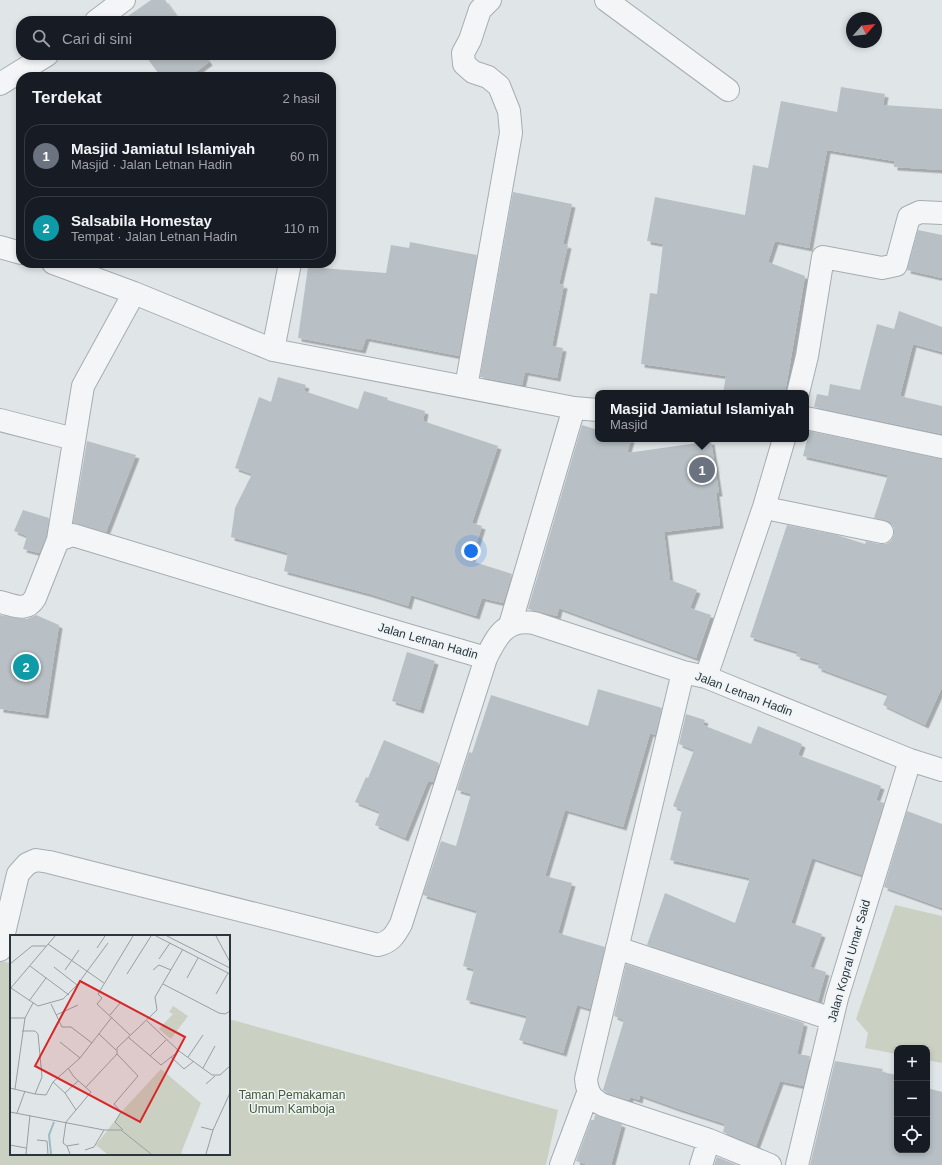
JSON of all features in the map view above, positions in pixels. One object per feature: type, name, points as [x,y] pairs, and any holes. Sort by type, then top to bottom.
[{"type":"street","points":[[103,16],[124,0]]},
{"type":"street","points":[[466,387],[511,133],[509,111],[499,86],[488,77],[474,72],[464,64],[463,53],[470,40],[480,10],[490,0]]},
{"type":"street","points":[[606,0],[728,90]]},
{"type":"street","points":[[19,72],[39,60]]},
{"type":"street","points":[[0,84],[16,74]]},
{"type":"street","points":[[799,390],[807,356],[823,256],[882,268],[896,265],[909,218],[920,212],[942,213]]},
{"type":"street","points":[[0,247],[16,252]]},
{"type":"street","points":[[66,268],[134,293],[273,350],[574,408],[595,410]]},
{"type":"street","points":[[273,350],[289,268]]},
{"type":"street","points":[[0,602],[16,607],[24,607],[31,604],[58,540],[82,386],[134,293]]},
{"type":"street","points":[[510,625],[574,408]]},
{"type":"street","points":[[809,419],[942,447]]},
{"type":"street","points":[[0,420],[74,439]]},
{"type":"street","points":[[706,677],[764,507],[782,442]]},
{"type":"street","points":[[764,507],[882,532]]},
{"type":"street","name":"Jalan Letnan Hadin","points":[[58,540],[73,535],[486,658],[497,637],[510,625],[516,622],[524,621],[534,623],[683,672],[706,677],[910,760],[942,770]]},
{"type":"street","points":[[0,950],[18,874],[27,864],[36,860],[378,945],[390,941],[396,934],[401,924],[486,658]]},
{"type":"street","points":[[562,1165],[588,1093],[586,1079],[683,672]]},
{"type":"street","name":"Jalan Kopral Umar Said","points":[[797,1165],[832,1018],[910,760]]},
{"type":"street","points":[[617,948],[832,1018]]},
{"type":"street","points":[[588,1093],[596,1102],[603,1105],[709,1140],[770,1165]]},
{"type":"street","points":[[701,1165],[709,1140]]},
{"type":"green space","points":[[895,905],[942,916],[942,1063],[930,1061],[930,1045],[894,1045],[894,1053],[865,1048],[868,1033],[856,1019]]},
{"type":"green space","name":"Taman Pemakaman Umum Kamboja","points":[[0,961],[10,963],[10,1155],[230,1155],[230,1019],[558,1110],[546,1165],[0,1165]]},
{"type":"building","points":[[151,0],[165,0],[176,16],[128,16]]},
{"type":"building","points":[[149,60],[208,60],[209,62],[196,72],[157,72]]},
{"type":"building","points":[[841,87],[885,94],[883,105],[942,109],[942,170],[894,167],[894,161],[827,150],[809,248],[775,241],[768,262],[805,276],[786,390],[724,390],[726,376],[641,364],[650,293],[657,294],[663,244],[647,241],[655,197],[745,215],[753,165],[768,168],[781,101],[837,112]]},
{"type":"building","points":[[513,192],[572,204],[563,244],[568,245],[559,284],[564,285],[552,346],[563,348],[557,378],[525,372],[522,385],[480,377]]},
{"type":"building","points":[[918,230],[942,235],[942,278],[907,270]]},
{"type":"building","points":[[410,242],[477,255],[459,356],[366,338],[362,350],[298,338],[308,268],[386,273],[391,245],[409,248]]},
{"type":"building","points":[[899,311],[942,327],[942,352],[913,344],[900,396],[942,406],[942,434],[814,407],[817,394],[828,396],[830,384],[860,390],[877,324],[894,329]]},
{"type":"building","points":[[278,377],[306,385],[304,391],[358,409],[364,391],[388,398],[387,400],[425,411],[423,421],[498,446],[472,523],[482,526],[471,561],[512,574],[503,603],[482,598],[476,616],[411,595],[408,606],[370,594],[284,571],[288,553],[231,537],[235,508],[252,474],[235,468],[259,397],[271,402]]},
{"type":"building","points":[[582,425],[595,429],[595,442],[630,442],[627,453],[711,442],[719,493],[716,493],[720,525],[664,532],[670,580],[697,590],[690,608],[711,615],[696,658],[559,608],[557,616],[528,609]]},
{"type":"building","points":[[809,431],[942,459],[942,687],[925,725],[883,705],[888,694],[818,668],[819,663],[796,656],[798,652],[750,637],[787,525],[837,535],[865,544],[866,541],[886,544],[891,541],[894,535],[894,528],[890,522],[874,518],[888,475],[803,456],[806,442],[809,442]]},
{"type":"building","points":[[87,441],[136,455],[106,532],[73,523]]},
{"type":"building","points":[[23,510],[49,518],[46,537],[39,553],[23,549],[27,536],[14,531]]},
{"type":"building","points":[[0,615],[27,619],[36,615],[59,625],[45,715],[0,709]]},
{"type":"building","points":[[407,652],[435,661],[420,710],[392,701]]},
{"type":"building","points":[[598,689],[662,708],[655,735],[650,733],[623,827],[565,810],[545,876],[572,883],[558,933],[605,947],[590,1009],[577,1005],[563,1053],[519,1040],[527,1016],[466,1000],[474,969],[463,966],[477,911],[423,895],[441,841],[456,846],[471,794],[457,790],[469,752],[472,753],[491,695],[588,726]]},
{"type":"building","points":[[686,714],[705,720],[703,725],[751,744],[758,726],[802,744],[798,755],[881,786],[876,800],[884,803],[862,875],[812,858],[791,923],[822,934],[810,967],[826,972],[818,1001],[647,945],[665,893],[735,923],[750,878],[670,860],[682,810],[673,806],[694,750],[679,744]]},
{"type":"building","points":[[384,740],[439,763],[433,782],[428,781],[405,838],[375,825],[380,812],[355,802],[366,777],[368,778]]},
{"type":"building","points":[[907,811],[942,824],[942,908],[884,887]]},
{"type":"building","points":[[626,964],[804,1023],[797,1054],[810,1056],[803,1086],[780,1081],[756,1146],[723,1132],[725,1124],[640,1095],[639,1100],[630,1097],[629,1100],[608,1094],[603,1090],[624,1020],[614,1016]]},
{"type":"building","points":[[835,1061],[883,1069],[882,1072],[894,1074],[894,1153],[930,1153],[930,1089],[942,1092],[942,1165],[810,1165]]},
{"type":"building","points":[[595,1115],[622,1124],[611,1165],[588,1165],[576,1161],[591,1120],[594,1120]]},
{"type":"building","points":[[717,1157],[737,1165],[714,1165]]},
{"type":"place","name":"Masjid Jamiatul Islamiyah","points":[[702,470]]},
{"type":"place","name":"Salsabila Homestay","points":[[26,667]]}]
